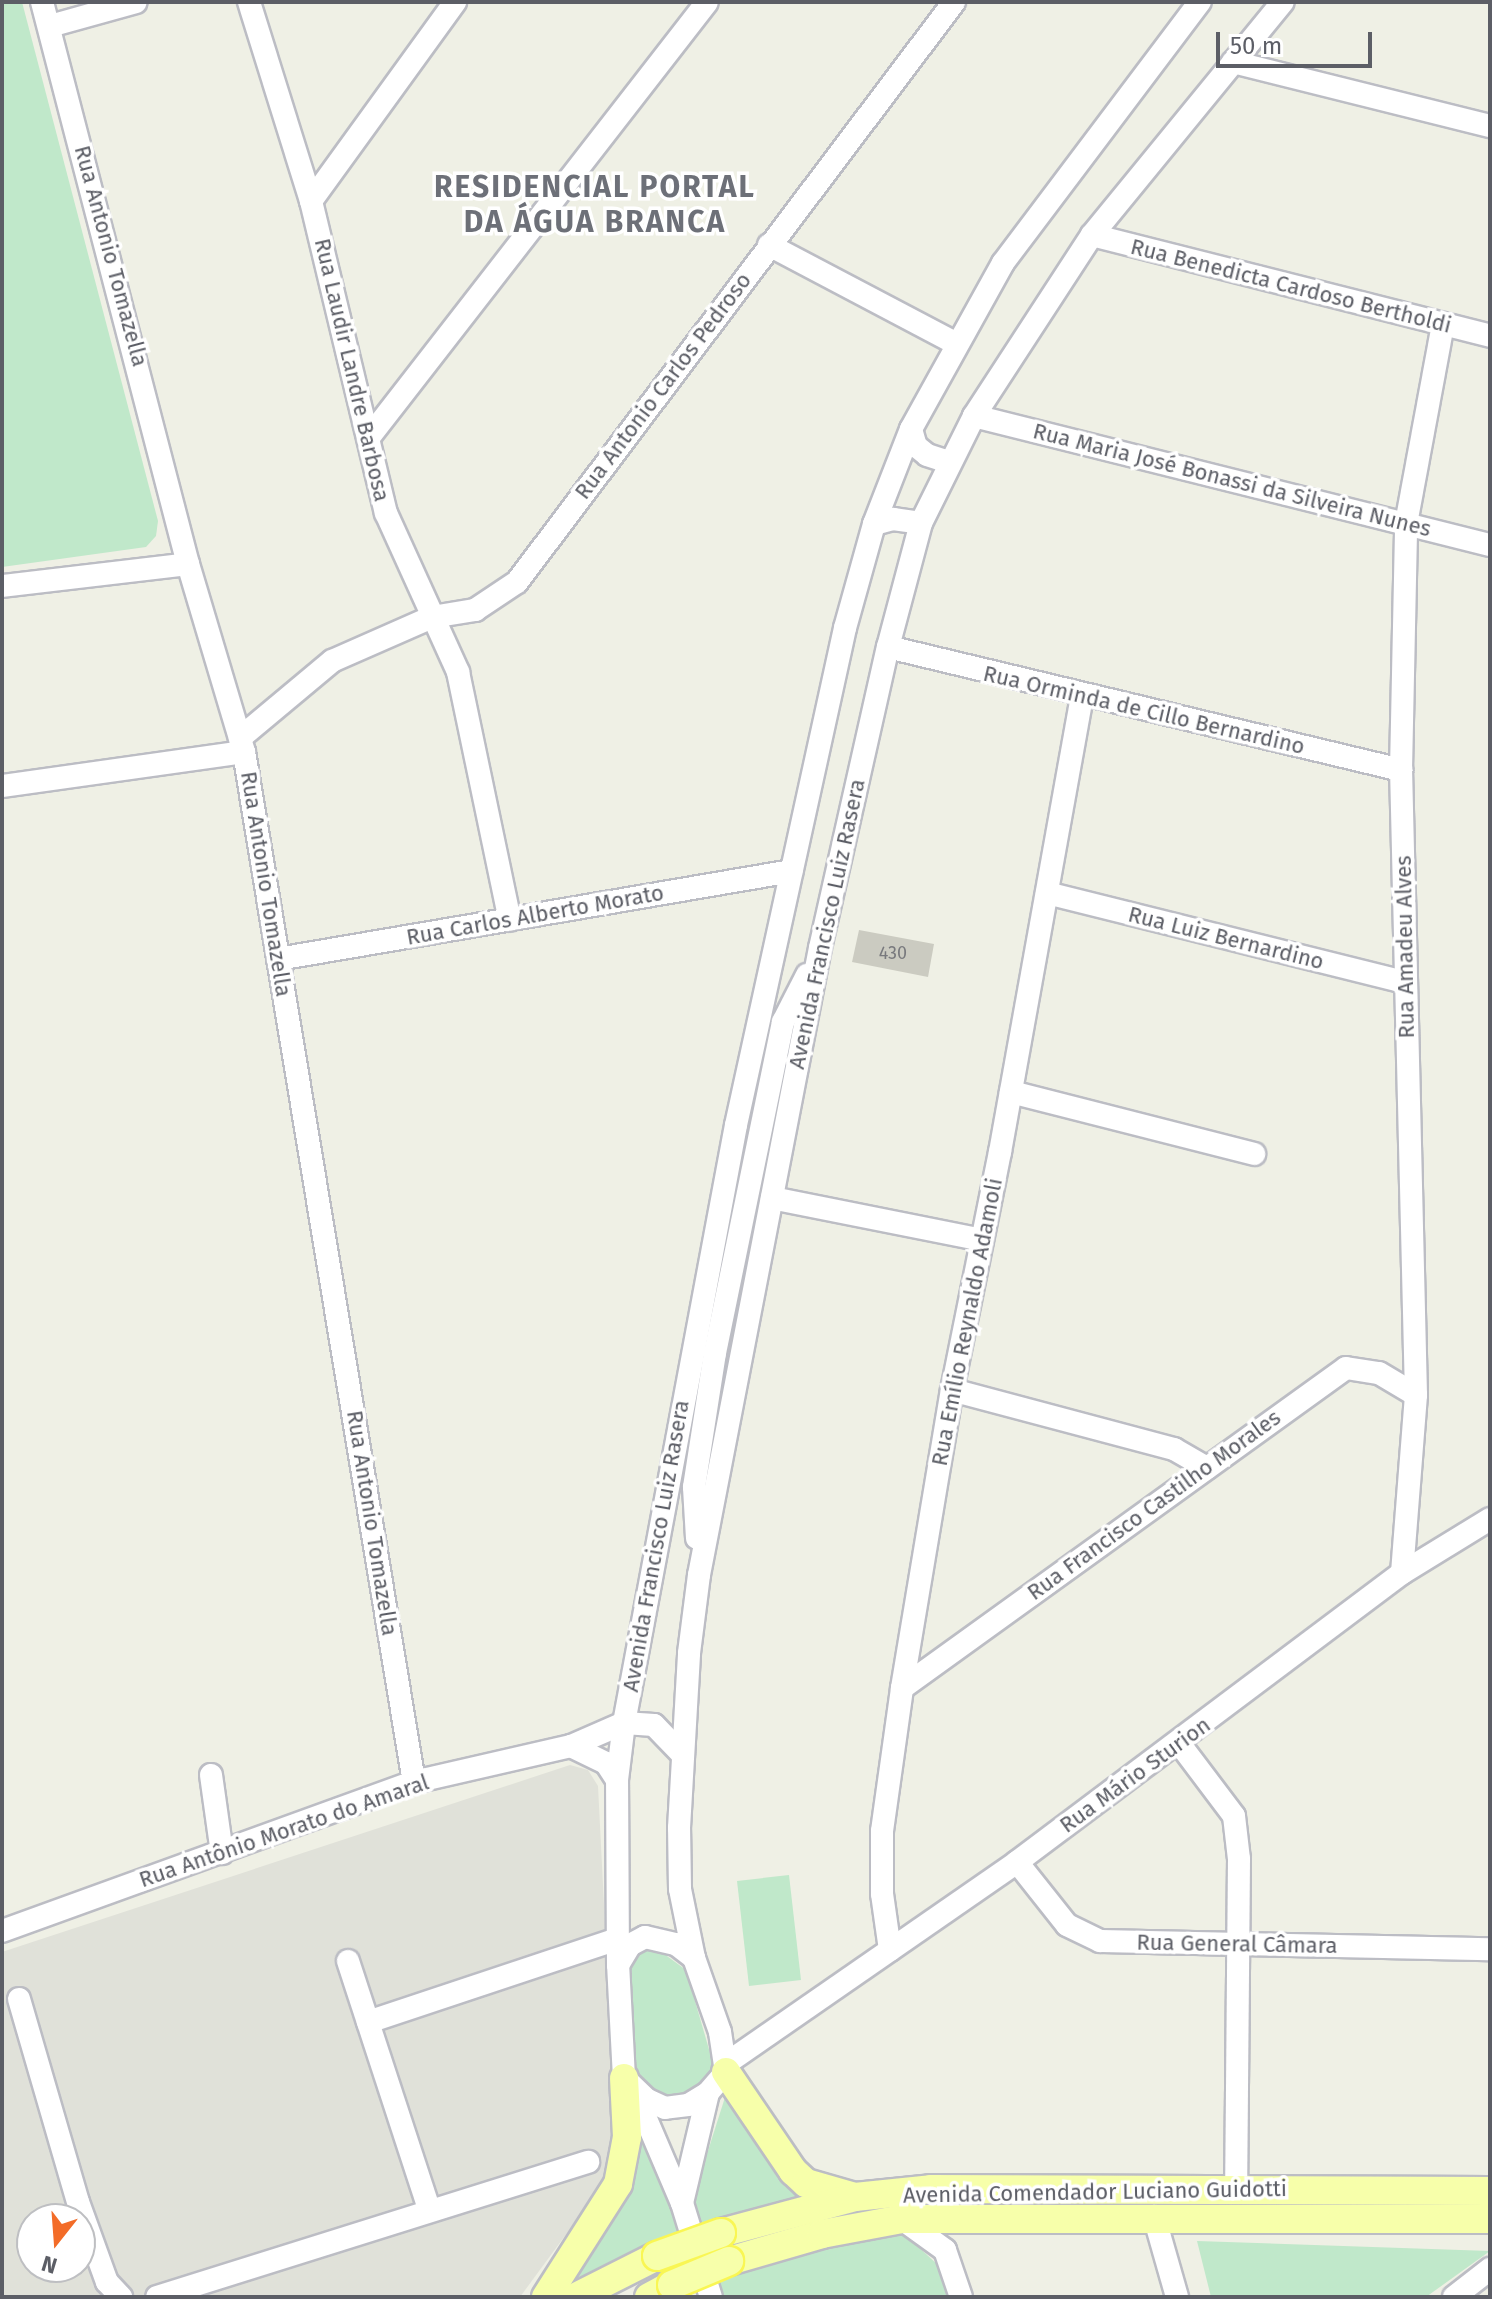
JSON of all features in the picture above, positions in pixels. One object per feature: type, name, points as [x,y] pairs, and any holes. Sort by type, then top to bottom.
[{"type":"main road","points":[[720,2076],[793,2171],[806,2183],[855,2197]]},
{"type":"main road","points":[[546,2297],[618,2184],[627,2137],[629,2083]]},
{"type":"main road","name":"Avenida Comendador Luciano Guidotti","points":[[576,2297],[657,2256],[721,2233],[855,2197],[931,2189],[1490,2191]]},
{"type":"main road","name":"Avenida Comendador Luciano Guidotti","points":[[660,2291],[729,2261],[822,2234],[902,2219],[966,2215],[1490,2219]]},
{"type":"street","name":"Rua Antonio Tomazella","points":[[42,2],[188,564],[242,745],[414,1782]]},
{"type":"street","points":[[50,26],[136,2]]},
{"type":"street","name":"Rua Laudir Landre Barbosa","points":[[249,2],[311,201],[370,436],[368,446],[386,513],[458,672],[510,920]]},
{"type":"street","points":[[311,201],[455,2]]},
{"type":"street","points":[[370,436],[707,2]]},
{"type":"street","name":"Rua Antonio Carlos Pedroso","points":[[242,745],[332,661],[432,617],[475,610],[517,582],[954,2]]},
{"type":"street","name":"Avenida Francisco Luiz Rasera","points":[[629,2083],[618,1965],[617,1780],[624,1723],[701,1304],[792,871],[874,524],[911,429],[955,343],[1003,263],[1200,2]]},
{"type":"street","name":"Avenida Francisco Luiz Rasera","points":[[720,2076],[720,2032],[694,1958],[680,1889],[681,1753],[699,1575],[820,948],[888,647],[921,523],[948,462],[974,416],[1092,235],[1283,2]]},
{"type":"street","points":[[1233,62],[1490,126]]},
{"type":"street","name":"Rua Benedicta Cardoso Bertholdi","points":[[1092,235],[1490,336]]},
{"type":"street","points":[[769,245],[955,343]]},
{"type":"street","name":"Rua Amadeu Alves","points":[[1402,1573],[1416,1395],[1401,770],[1406,524],[1443,324]]},
{"type":"street","name":"Rua Maria José Bonassi da Silveira Nunes","points":[[974,416],[1490,545]]},
{"type":"street","points":[[911,429],[916,446],[927,455],[948,462]]},
{"type":"street","points":[[874,524],[893,519],[921,523]]},
{"type":"street","points":[[2,586],[188,564]]},
{"type":"street","name":"Rua Orminda de Cillo Bernardino","points":[[888,647],[1082,697],[1401,770]]},
{"type":"street","name":"Rua Emílio Reynaldo Adamoli","points":[[890,1950],[882,1894],[882,1831],[902,1688],[952,1390],[1011,1092],[1082,697]]},
{"type":"street","points":[[2,786],[242,745]]},
{"type":"street","name":"Rua Carlos Alberto Morato","points":[[278,959],[792,871]]},
{"type":"street","name":"Rua Luiz Bernardino","points":[[1047,893],[1405,982]]},
{"type":"street","points":[[699,1575],[694,1487],[715,1353],[783,1022],[820,948]]},
{"type":"street","points":[[1011,1092],[1254,1154]]},
{"type":"street","points":[[772,1198],[982,1240]]},
{"type":"street","name":"Rua Francisco Castilho Morales","points":[[902,1688],[1346,1368],[1379,1373],[1416,1395]]},
{"type":"street","points":[[952,1390],[1174,1449],[1207,1468]]},
{"type":"street","name":"Rua Mário Sturion","points":[[629,2083],[665,2108],[688,2105],[777,2029],[1017,1862],[1402,1573],[1490,1519]]},
{"type":"street","points":[[624,1723],[654,1725],[681,1753]]},
{"type":"street","name":"Rua Antônio Morato do Amaral","points":[[2,1931],[414,1782],[571,1746],[624,1723]]},
{"type":"street","points":[[1179,1743],[1234,1816],[1239,1859],[1236,2190]]},
{"type":"street","points":[[571,1746],[606,1763],[617,1780]]},
{"type":"street","points":[[211,1775],[222,1853]]},
{"type":"street","name":"Rua General Câmara","points":[[1017,1862],[1067,1925],[1100,1941],[1490,1949]]},
{"type":"street","points":[[618,1965],[630,1945],[645,1937],[667,1940],[694,1958]]},
{"type":"street","points":[[368,2022],[618,1939]]},
{"type":"street","points":[[348,1961],[429,2209]]},
{"type":"street","points":[[19,1999],[78,2202],[107,2282],[121,2297]]},
{"type":"street","name":"Rua Mário Sturion","points":[[720,2032],[743,2036],[777,2029]]},
{"type":"street","points":[[682,2203],[720,2076]]},
{"type":"street","points":[[629,2083],[682,2203],[711,2297]]},
{"type":"street","points":[[157,2297],[429,2209],[588,2162]]},
{"type":"street","points":[[950,2259],[966,2215]]},
{"type":"street","points":[[1154,2216],[1177,2297]]},
{"type":"street","points":[[902,2219],[938,2242],[950,2259],[961,2297]]},
{"type":"street","points":[[1454,2297],[1490,2269]]},
{"type":"shaded area","points":[[570,1765],[588,1770],[598,1786],[616,2143],[603,2184],[520,2297],[2,2297],[2,1952]]},
{"type":"green space","points":[[2,2],[22,2],[158,521],[156,536],[146,547],[2,567]]},
{"type":"green space","points":[[789,1875],[801,1980],[749,1986],[737,1881]]},
{"type":"green space","points":[[652,1945],[686,1970],[715,2070],[685,2097],[665,2096],[636,2077],[627,1973],[634,1954]]},
{"type":"green space","points":[[727,2091],[817,2197],[700,2230],[693,2198]]},
{"type":"green space","points":[[633,2114],[648,2137],[682,2237],[561,2294]]},
{"type":"green space","points":[[900,2230],[938,2265],[947,2297],[722,2297],[716,2277]]},
{"type":"green space","points":[[1197,2241],[1490,2251],[1426,2297],[1211,2297]]},
{"type":"building","points":[[859,930],[934,944],[928,977],[852,962]]},
{"type":"district","name":"RESIDENCIAL PORTAL DA ÁGUA BRANCA","points":[[595,204]]}]
